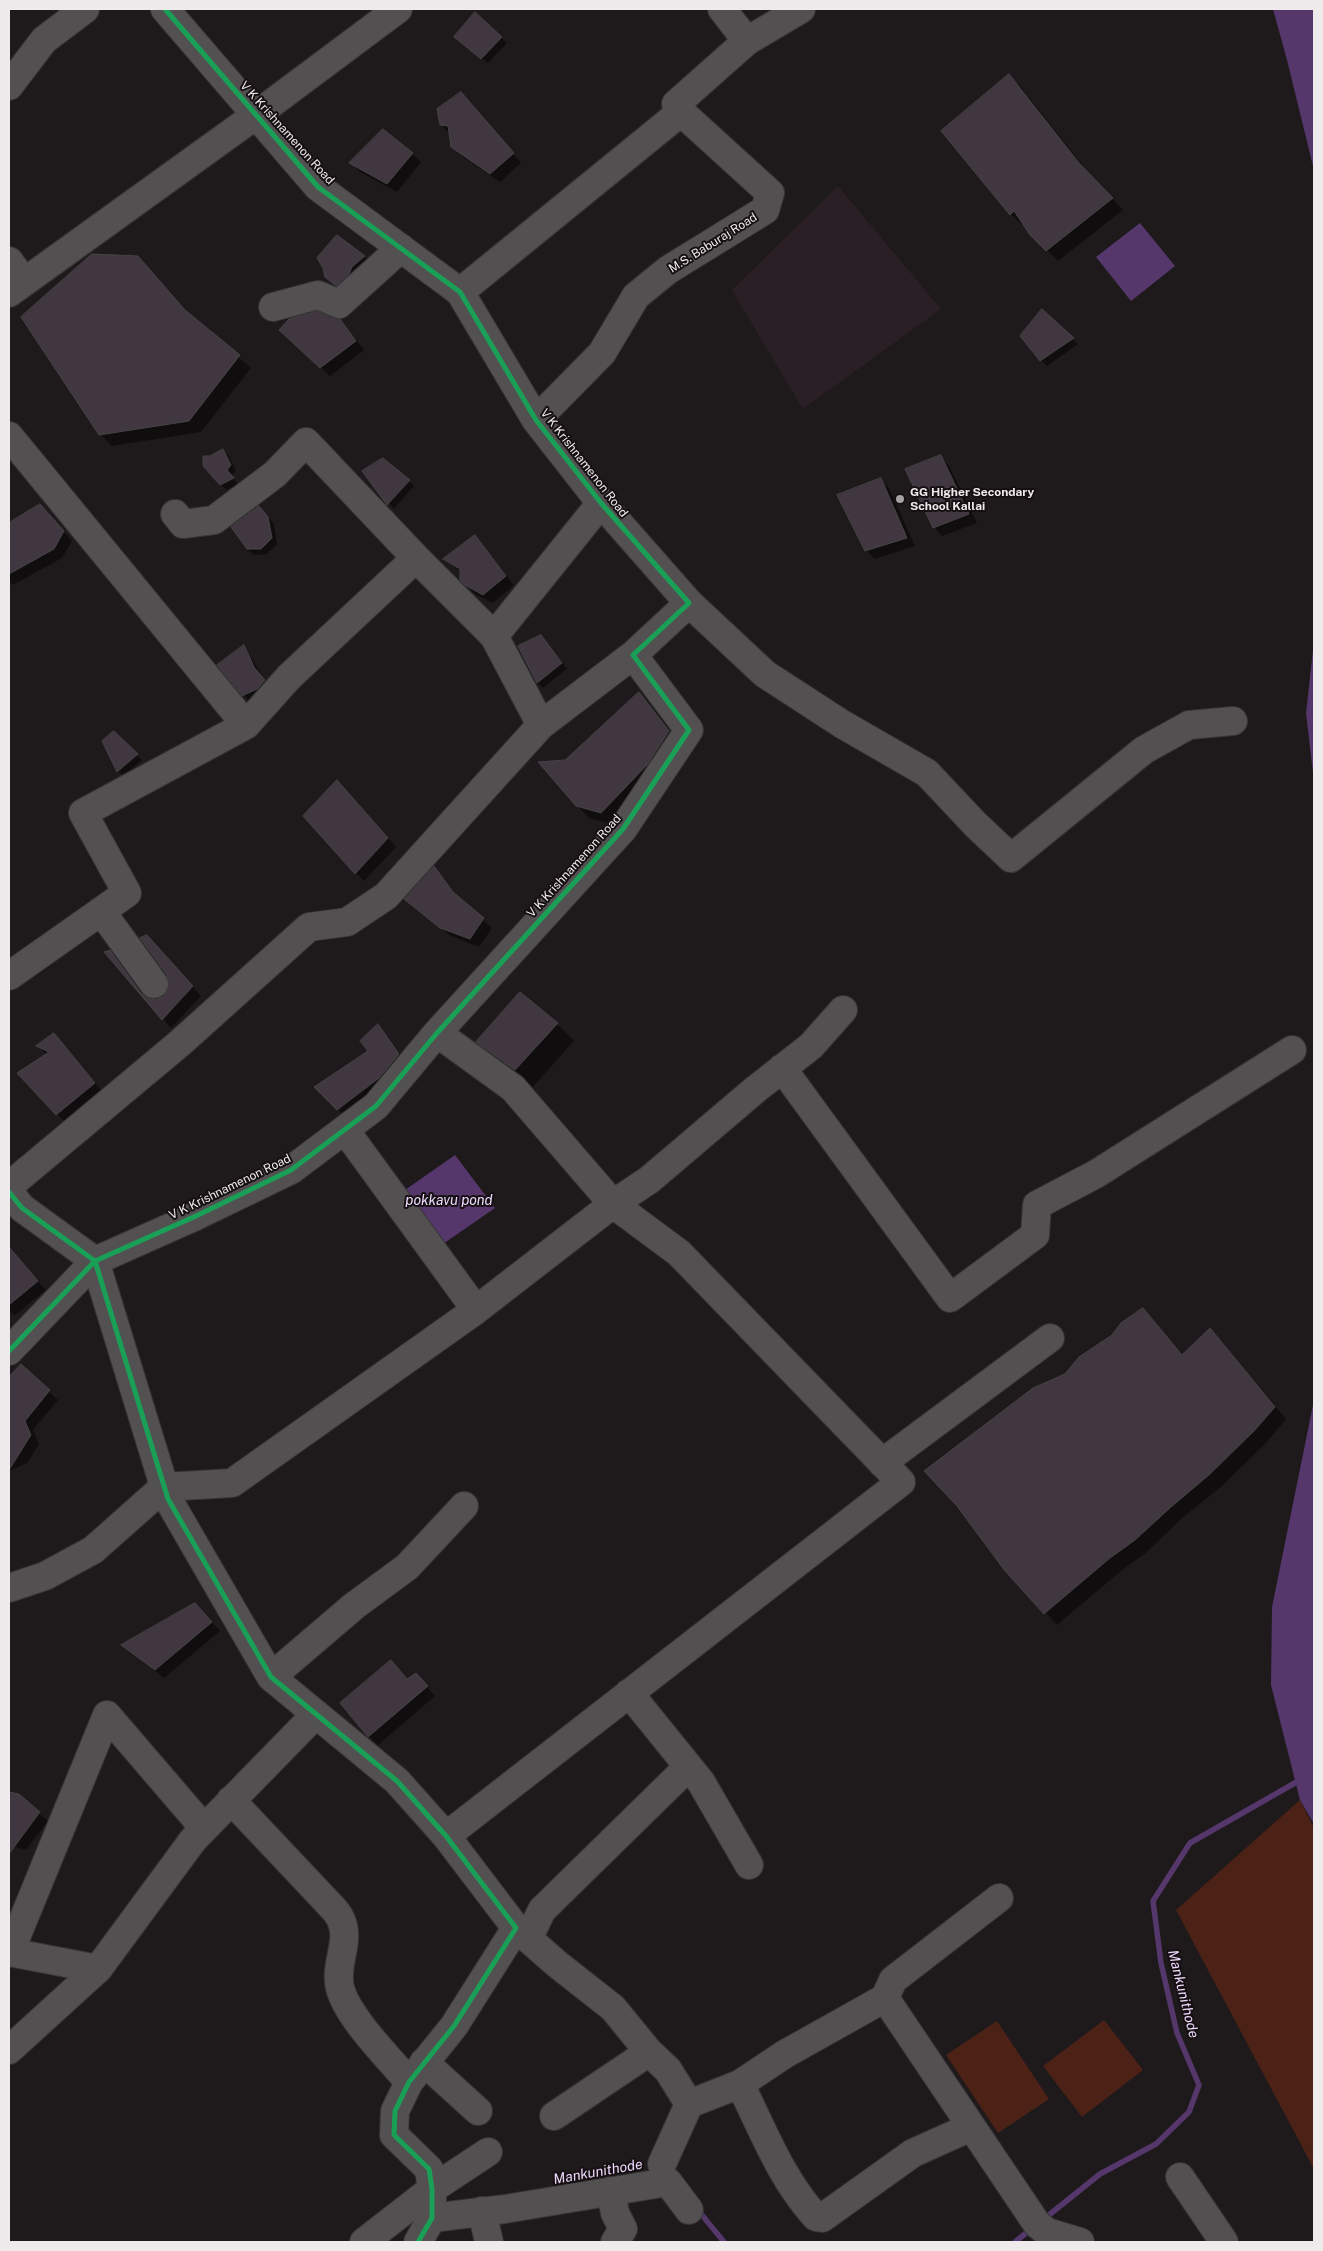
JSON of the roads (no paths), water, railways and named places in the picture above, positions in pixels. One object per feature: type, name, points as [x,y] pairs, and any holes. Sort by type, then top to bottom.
[{"type":"street","points":[[9,86],[44,40],[85,9]]},
{"type":"street","name":"V K Krishnamenon Road","points":[[166,9],[318,187],[460,292],[536,420],[601,503],[689,603],[765,674],[842,724],[927,773],[975,824],[1011,858],[1144,750],[1189,725],[1233,721]]},
{"type":"street","points":[[14,278],[256,115],[398,9]]},
{"type":"street","points":[[722,9],[747,41]]},
{"type":"street","points":[[460,292],[681,112],[676,104],[747,41],[801,9]]},
{"type":"street","name":"M.S. Baburaj Road","points":[[536,420],[602,353],[636,296],[668,270],[765,210],[770,193],[681,112]]},
{"type":"street","points":[[273,307],[318,295],[339,304],[401,248]]},
{"type":"street","points":[[9,436],[246,726]]},
{"type":"street","points":[[174,514],[184,524],[214,520],[276,474],[306,442],[416,558],[494,636],[541,725]]},
{"type":"street","points":[[494,636],[601,503]]},
{"type":"street","points":[[9,976],[127,893],[83,813],[246,726],[289,677],[416,558]]},
{"type":"street","points":[[9,1186],[180,1043],[309,927],[347,922],[386,896],[541,725],[632,655],[689,603]]},
{"type":"street","name":"V K Krishnamenon Road","points":[[9,1351],[95,1261],[196,1216],[291,1170],[376,1106],[437,1033],[623,829],[689,730],[632,655]]},
{"type":"street","points":[[101,911],[154,984]]},
{"type":"street","points":[[9,1588],[45,1576],[93,1550],[164,1487],[232,1483],[476,1310],[613,1204],[649,1180],[782,1068],[811,1046],[843,1010]]},
{"type":"street","points":[[437,1033],[513,1088],[613,1204],[680,1253],[901,1482],[446,1836]]},
{"type":"street","points":[[782,1068],[950,1298],[1035,1235],[1037,1205],[1096,1174],[1292,1050]]},
{"type":"street","points":[[345,1130],[476,1310]]},
{"type":"street","points":[[9,1192],[22,1208],[95,1261],[168,1499],[271,1677],[397,1781],[446,1836],[522,1934],[613,2008],[649,2052],[668,2070],[688,2104]]},
{"type":"street","points":[[882,1463],[1050,1338]]},
{"type":"street","points":[[271,1677],[354,1606],[407,1567],[464,1506]]},
{"type":"street","points":[[629,1693],[701,1782],[749,1865]]},
{"type":"street","points":[[9,2050],[98,1969],[193,1840],[316,1714]]},
{"type":"street","points":[[98,1969],[9,1952],[107,1715],[204,1828]]},
{"type":"street","points":[[418,2242],[432,2218],[432,2189],[429,2169],[394,2135],[395,2111],[416,2072],[454,2026],[542,1910],[688,1767]]},
{"type":"street","points":[[231,1800],[330,1905],[341,1920],[345,1933],[337,1975],[341,1992],[354,2016],[416,2072],[478,2111]]},
{"type":"street","points":[[662,2164],[688,2104],[740,2084],[785,2054],[885,1998],[893,1980],[999,1898]]},
{"type":"street","points":[[885,1998],[971,2127],[1038,2222],[1080,2242]]},
{"type":"street","points":[[554,2116],[649,2052]]},
{"type":"street","points":[[740,2084],[785,2176],[795,2193],[816,2217],[822,2218],[913,2153],[971,2127]]},
{"type":"street","points":[[364,2242],[432,2189],[488,2152]]},
{"type":"street","points":[[1180,2177],[1224,2242]]},
{"type":"street","points":[[432,2218],[505,2209],[668,2182],[689,2210]]},
{"type":"street","points":[[611,2191],[615,2213],[623,2228],[615,2242]]},
{"type":"street","points":[[482,2211],[489,2242]]},
{"type":"water","points":[[1273,9],[1314,9],[1314,170],[1287,60]]},
{"type":"water","points":[[1140,223],[1175,266],[1131,301],[1096,257]]},
{"type":"water","points":[[1314,641],[1314,781],[1306,713]]},
{"type":"water","name":"pokkavu pond","points":[[455,1155],[495,1208],[440,1246],[405,1190]]},
{"type":"water","points":[[1314,1400],[1314,1824],[1300,1800],[1271,1685],[1272,1607]]},
{"type":"waterway","name":"Mankunithode","points":[[1044,2219],[1100,2174],[1156,2144],[1189,2112],[1199,2085],[1177,2033],[1161,1963],[1153,1901],[1190,1843],[1314,1772]]},
{"type":"waterway","name":"Mankunithode","points":[[697,2209],[724,2242]]},
{"type":"waterway","name":"Mankunithode","points":[[1015,2242],[1031,2229]]},
{"type":"place","name":"GG Higher Secondary School Kallai","points":[[900,499]]}]
